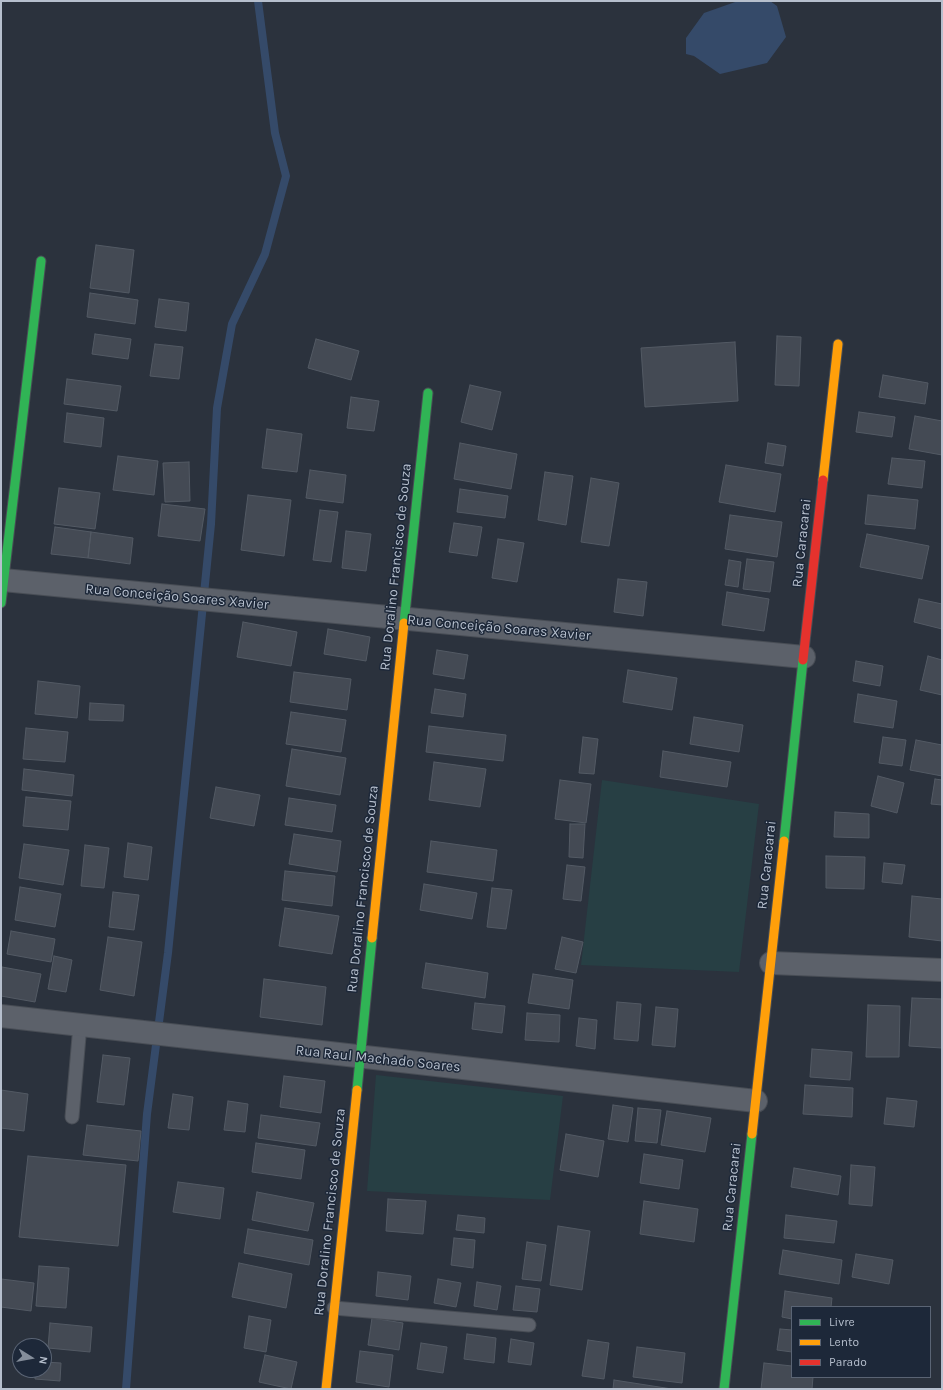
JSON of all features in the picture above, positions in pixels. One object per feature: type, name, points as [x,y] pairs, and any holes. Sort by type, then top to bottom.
[{"type":"street","points":[[1,603],[2,580],[41,261]]},
{"type":"street","name":"Rua Caracarai","points":[[724,1389],[838,344]]},
{"type":"street","name":"Rua Doralino Francisco de Souza","points":[[326,1389],[428,393]]},
{"type":"street","name":"Rua Conceição Soares Xavier","points":[[2,580],[804,657]]},
{"type":"street","points":[[771,963],[942,970]]},
{"type":"street","name":"Rua Raul Machado Soares","points":[[1,1016],[756,1101]]},
{"type":"lane","points":[[72,1117],[80,1025]]},
{"type":"lane","points":[[334,1308],[529,1325]]},
{"type":"green space","points":[[602,780],[759,804],[739,972],[581,965]]},
{"type":"green space","points":[[376,1075],[563,1096],[550,1200],[367,1191]]},
{"type":"water","points":[[738,1],[770,1],[777,6],[786,37],[767,63],[720,74],[694,56],[686,54],[686,38],[704,13]]},
{"type":"building","points":[[96,245],[134,250],[129,293],[90,288]]},
{"type":"building","points":[[90,293],[138,300],[135,324],[87,317]]},
{"type":"building","points":[[159,299],[189,303],[186,331],[155,327]]},
{"type":"building","points":[[95,334],[131,339],[128,359],[92,354]]},
{"type":"building","points":[[777,336],[801,337],[799,386],[775,385]]},
{"type":"building","points":[[316,339],[359,351],[351,380],[308,368]]},
{"type":"building","points":[[735,342],[738,401],[645,407],[641,348]]},
{"type":"building","points":[[155,344],[183,347],[179,379],[150,376]]},
{"type":"building","points":[[883,375],[928,383],[925,404],[879,397]]},
{"type":"building","points":[[67,379],[121,386],[117,411],[64,404]]},
{"type":"building","points":[[470,385],[501,392],[492,430],[461,422]]},
{"type":"building","points":[[351,397],[379,401],[374,431],[347,428]]},
{"type":"building","points":[[859,412],[895,417],[892,437],[856,432]]},
{"type":"building","points":[[67,413],[104,418],[101,447],[64,442]]},
{"type":"building","points":[[915,416],[942,421],[942,455],[909,449]]},
{"type":"building","points":[[267,429],[302,434],[297,472],[262,468]]},
{"type":"building","points":[[460,443],[517,454],[511,489],[454,479]]},
{"type":"building","points":[[768,443],[786,446],[783,466],[765,463]]},
{"type":"building","points":[[118,456],[158,461],[154,495],[113,490]]},
{"type":"building","points":[[892,458],[925,461],[922,488],[888,484]]},
{"type":"building","points":[[189,462],[190,501],[165,502],[163,463]]},
{"type":"building","points":[[726,465],[781,474],[775,512],[719,502]]},
{"type":"building","points":[[310,470],[346,475],[343,503],[306,498]]},
{"type":"building","points":[[545,472],[573,476],[566,525],[538,520]]},
{"type":"building","points":[[591,478],[619,483],[609,546],[581,542]]},
{"type":"building","points":[[59,488],[100,493],[95,529],[54,524]]},
{"type":"building","points":[[460,489],[508,496],[505,518],[457,512]]},
{"type":"building","points":[[248,495],[291,500],[284,556],[241,550]]},
{"type":"building","points":[[868,495],[918,500],[915,529],[865,524]]},
{"type":"building","points":[[162,504],[205,509],[200,541],[158,536]]},
{"type":"building","points":[[320,510],[338,512],[331,562],[313,560]]},
{"type":"building","points":[[730,515],[782,522],[777,557],[725,549]]},
{"type":"building","points":[[454,523],[482,527],[477,556],[449,552]]},
{"type":"building","points":[[55,527],[91,532],[88,558],[51,554]]},
{"type":"building","points":[[346,531],[371,534],[366,571],[342,568]]},
{"type":"building","points":[[91,532],[133,538],[130,564],[88,558]]},
{"type":"building","points":[[867,534],[929,546],[922,579],[860,567]]},
{"type":"building","points":[[498,539],[524,543],[517,582],[492,578]]},
{"type":"building","points":[[747,559],[774,562],[770,592],[743,589]]},
{"type":"building","points":[[729,560],[741,562],[738,587],[725,585]]},
{"type":"building","points":[[618,579],[647,582],[643,616],[614,612]]},
{"type":"building","points":[[727,592],[769,599],[764,631],[722,625]]},
{"type":"building","points":[[919,599],[942,604],[942,629],[914,622]]},
{"type":"building","points":[[243,622],[297,632],[291,666],[237,657]]},
{"type":"building","points":[[328,629],[370,637],[366,661],[324,654]]},
{"type":"building","points":[[437,650],[468,655],[464,679],[433,674]]},
{"type":"building","points":[[928,656],[942,660],[942,695],[920,690]]},
{"type":"building","points":[[856,661],[883,666],[880,686],[853,681]]},
{"type":"building","points":[[628,670],[677,678],[672,710],[623,702]]},
{"type":"building","points":[[294,672],[351,679],[347,710],[290,702]]},
{"type":"building","points":[[38,681],[80,686],[77,718],[35,714]]},
{"type":"building","points":[[435,689],[466,694],[463,717],[431,713]]},
{"type":"building","points":[[858,694],[897,701],[893,728],[854,722]]},
{"type":"building","points":[[90,703],[124,705],[123,721],[89,720]]},
{"type":"building","points":[[291,712],[346,720],[341,752],[286,744]]},
{"type":"building","points":[[694,717],[743,725],[739,752],[690,744]]},
{"type":"building","points":[[429,726],[506,735],[503,761],[426,752]]},
{"type":"building","points":[[26,728],[68,732],[65,762],[23,759]]},
{"type":"building","points":[[583,737],[598,739],[594,774],[579,773]]},
{"type":"building","points":[[883,737],[906,740],[902,766],[879,763]]},
{"type":"building","points":[[916,740],[942,745],[942,776],[910,770]]},
{"type":"building","points":[[292,749],[346,758],[340,795],[286,786]]},
{"type":"building","points":[[663,751],[731,762],[727,787],[660,777]]},
{"type":"building","points":[[434,762],[486,769],[480,807],[429,800]]},
{"type":"building","points":[[24,769],[74,775],[72,796],[22,790]]},
{"type":"building","points":[[878,776],[904,783],[897,813],[871,806]]},
{"type":"building","points":[[935,779],[942,780],[942,805],[931,804]]},
{"type":"building","points":[[560,780],[591,784],[586,823],[555,819]]},
{"type":"building","points":[[216,787],[260,795],[254,826],[210,818]]},
{"type":"building","points":[[26,797],[71,801],[68,830],[23,826]]},
{"type":"building","points":[[289,798],[336,805],[332,832],[285,825]]},
{"type":"building","points":[[835,812],[869,814],[869,838],[834,837]]},
{"type":"building","points":[[570,824],[585,824],[583,858],[569,857]]},
{"type":"building","points":[[294,834],[341,841],[337,872],[289,864]]},
{"type":"building","points":[[431,841],[497,850],[493,881],[427,872]]},
{"type":"building","points":[[128,843],[152,847],[148,880],[124,877]]},
{"type":"building","points":[[24,844],[69,850],[63,885],[19,878]]},
{"type":"building","points":[[85,845],[109,848],[104,888],[81,886]]},
{"type":"building","points":[[826,856],[865,857],[864,889],[826,888]]},
{"type":"building","points":[[884,863],[905,865],[902,884],[882,882]]},
{"type":"building","points":[[567,865],[585,867],[581,901],[563,899]]},
{"type":"building","points":[[285,871],[335,876],[332,906],[282,900]]},
{"type":"building","points":[[424,884],[477,893],[472,919],[420,910]]},
{"type":"building","points":[[20,887],[61,894],[55,927],[15,920]]},
{"type":"building","points":[[492,888],[512,890],[506,929],[487,927]]},
{"type":"building","points":[[113,892],[139,895],[134,930],[109,927]]},
{"type":"building","points":[[912,896],[942,899],[942,941],[909,937]]},
{"type":"building","points":[[285,908],[339,916],[332,954],[279,946]]},
{"type":"building","points":[[11,931],[55,939],[51,962],[7,954]]},
{"type":"building","points":[[108,937],[142,942],[134,996],[100,990]]},
{"type":"building","points":[[562,937],[583,942],[576,973],[555,969]]},
{"type":"building","points":[[54,956],[72,960],[66,992],[48,989]]},
{"type":"building","points":[[426,963],[488,973],[485,998],[422,988]]},
{"type":"building","points":[[2,967],[41,974],[35,1002],[1,996]]},
{"type":"building","points":[[533,974],[573,980],[569,1009],[528,1003]]},
{"type":"building","points":[[264,979],[326,987],[322,1025],[260,1017]]},
{"type":"building","points":[[912,998],[942,999],[942,1048],[909,1046]]},
{"type":"building","points":[[617,1002],[641,1004],[638,1041],[614,1039]]},
{"type":"building","points":[[475,1003],[505,1006],[502,1033],[472,1029]]},
{"type":"building","points":[[868,1005],[900,1006],[899,1057],[866,1057]]},
{"type":"building","points":[[656,1007],[678,1009],[675,1047],[652,1045]]},
{"type":"building","points":[[527,1013],[560,1015],[559,1042],[525,1040]]},
{"type":"building","points":[[579,1018],[597,1020],[595,1049],[576,1046]]},
{"type":"building","points":[[812,1049],[852,1052],[850,1080],[810,1077]]},
{"type":"building","points":[[103,1055],[130,1058],[124,1105],[97,1102]]},
{"type":"building","points":[[284,1076],[325,1081],[321,1113],[280,1107]]},
{"type":"building","points":[[805,1085],[853,1088],[852,1117],[803,1114]]},
{"type":"building","points":[[1,1090],[28,1094],[24,1131],[1,1128]]},
{"type":"building","points":[[173,1094],[193,1097],[189,1130],[168,1128]]},
{"type":"building","points":[[887,1098],[917,1101],[914,1127],[884,1124]]},
{"type":"building","points":[[228,1101],[248,1104],[245,1132],[224,1130]]},
{"type":"building","points":[[613,1105],[633,1108],[628,1142],[608,1139]]},
{"type":"building","points":[[638,1108],[661,1110],[657,1143],[635,1141]]},
{"type":"building","points":[[667,1111],[711,1118],[705,1152],[661,1145]]},
{"type":"building","points":[[261,1115],[320,1123],[316,1146],[258,1138]]},
{"type":"building","points":[[87,1125],[141,1131],[138,1161],[83,1155]]},
{"type":"building","points":[[566,1134],[604,1141],[598,1177],[560,1170]]},
{"type":"building","points":[[256,1143],[305,1150],[301,1179],[252,1172]]},
{"type":"building","points":[[644,1154],[683,1160],[679,1189],[640,1183]]},
{"type":"building","points":[[28,1156],[126,1165],[118,1246],[19,1237]]},
{"type":"building","points":[[851,1165],[875,1167],[872,1206],[849,1204]]},
{"type":"building","points":[[794,1168],[841,1176],[838,1195],[791,1187]]},
{"type":"building","points":[[178,1182],[224,1188],[220,1219],[173,1212]]},
{"type":"building","points":[[257,1192],[314,1203],[308,1231],[252,1220]]},
{"type":"building","points":[[388,1199],[426,1201],[423,1234],[386,1231]]},
{"type":"building","points":[[644,1201],[698,1209],[694,1242],[640,1234]]},
{"type":"building","points":[[458,1215],[485,1218],[484,1233],[456,1230]]},
{"type":"building","points":[[786,1215],[837,1221],[834,1243],[784,1238]]},
{"type":"building","points":[[558,1226],[590,1231],[582,1290],[550,1285]]},
{"type":"building","points":[[248,1229],[313,1240],[309,1265],[244,1253]]},
{"type":"building","points":[[454,1238],[475,1240],[473,1268],[451,1265]]},
{"type":"building","points":[[527,1242],[546,1245],[541,1281],[522,1279]]},
{"type":"building","points":[[783,1250],[842,1260],[839,1284],[779,1274]]},
{"type":"building","points":[[856,1254],[893,1260],[889,1284],[852,1277]]},
{"type":"building","points":[[239,1263],[292,1274],[286,1308],[232,1297]]},
{"type":"building","points":[[39,1266],[69,1268],[66,1308],[36,1306]]},
{"type":"building","points":[[378,1272],[411,1276],[408,1300],[376,1296]]},
{"type":"building","points":[[1,1279],[34,1283],[31,1311],[1,1307]]},
{"type":"building","points":[[438,1279],[461,1283],[456,1307],[434,1303]]},
{"type":"building","points":[[477,1282],[501,1286],[497,1310],[474,1306]]},
{"type":"building","points":[[516,1286],[540,1289],[537,1312],[513,1310]]},
{"type":"building","points":[[785,1291],[832,1298],[831,1306],[791,1306],[791,1319],[782,1317]]},
{"type":"building","points":[[249,1316],[271,1320],[266,1352],[244,1348]]},
{"type":"building","points":[[372,1318],[403,1323],[399,1350],[368,1345]]},
{"type":"building","points":[[50,1323],[92,1327],[90,1352],[52,1348],[52,1338],[49,1338]]},
{"type":"building","points":[[780,1329],[791,1330],[791,1352],[777,1350]]},
{"type":"building","points":[[467,1334],[496,1338],[494,1363],[464,1359]]},
{"type":"building","points":[[511,1339],[534,1343],[531,1365],[508,1362]]},
{"type":"building","points":[[588,1340],[609,1343],[604,1379],[582,1376]]},
{"type":"building","points":[[421,1343],[447,1347],[443,1373],[417,1369]]},
{"type":"building","points":[[637,1347],[685,1353],[682,1383],[633,1377]]},
{"type":"building","points":[[360,1351],[393,1355],[389,1387],[356,1382]]},
{"type":"building","points":[[265,1355],[297,1362],[291,1389],[259,1382]]},
{"type":"building","points":[[52,1362],[61,1363],[60,1381],[35,1379],[52,1378]]},
{"type":"building","points":[[764,1363],[791,1366],[791,1378],[813,1378],[812,1389],[761,1389]]},
{"type":"building","points":[[614,1380],[672,1389],[613,1389]]},
{"type":"waterway","points":[[126,1389],[147,1114],[168,953],[211,524],[217,408],[232,324],[265,254],[286,176],[275,133],[258,1]]},
{"type":"traffic: fast","points":[[1,603],[41,261]]},
{"type":"traffic: fast","points":[[404,623],[428,393]]},
{"type":"traffic: fast","points":[[784,841],[803,660]]},
{"type":"traffic: fast","points":[[357,1090],[372,938]]},
{"type":"traffic: fast","points":[[724,1389],[752,1134]]},
{"type":"traffic: slow","points":[[823,480],[838,344]]},
{"type":"traffic: slow","points":[[372,938],[404,623]]},
{"type":"traffic: slow","points":[[752,1134],[784,841]]},
{"type":"traffic: slow","points":[[326,1389],[357,1090]]},
{"type":"traffic: jam","points":[[803,660],[823,480]]}]
